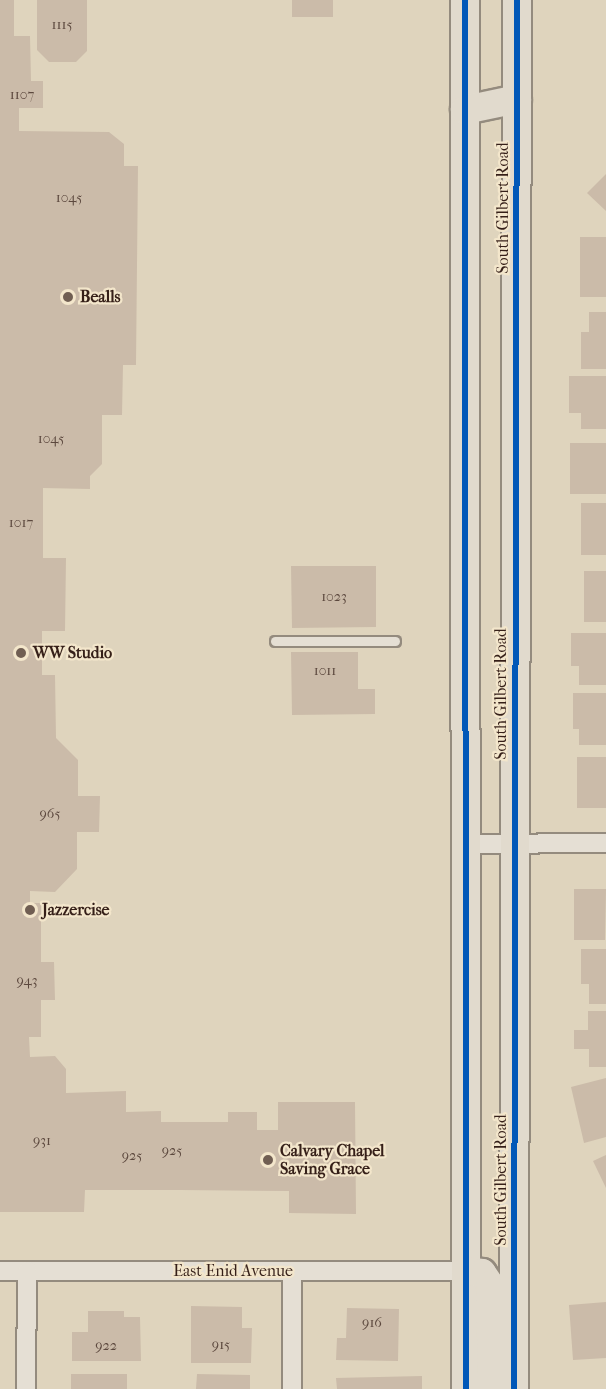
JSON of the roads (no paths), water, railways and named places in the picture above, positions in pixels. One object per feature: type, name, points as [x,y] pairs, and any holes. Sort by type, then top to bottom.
[{"type":"main road","name":"South Gilbert Road","points":[[465,0],[466,1389]]},
{"type":"main road","name":"South Gilbert Road","points":[[514,1389],[517,0]]},
{"type":"main road","points":[[465,110],[517,99]]},
{"type":"main road","points":[[466,1270],[482,1273],[490,1285],[492,1389]]},
{"type":"street","points":[[467,844],[606,843]]},
{"type":"street","points":[[292,1270],[292,1389]]},
{"type":"street","name":"East Enid Avenue","points":[[0,1271],[466,1270]]},
{"type":"street","points":[[26,1389],[27,1271]]},
{"type":"lane","points":[[275,641],[395,641]]},
{"type":"place","name":"Bealls","points":[[68,297]]},
{"type":"place","name":"WW Studio","points":[[21,653]]},
{"type":"place","name":"Jazzercise","points":[[30,910]]},
{"type":"place","name":"Calvary Chapel Saving Grace","points":[[268,1160]]}]
